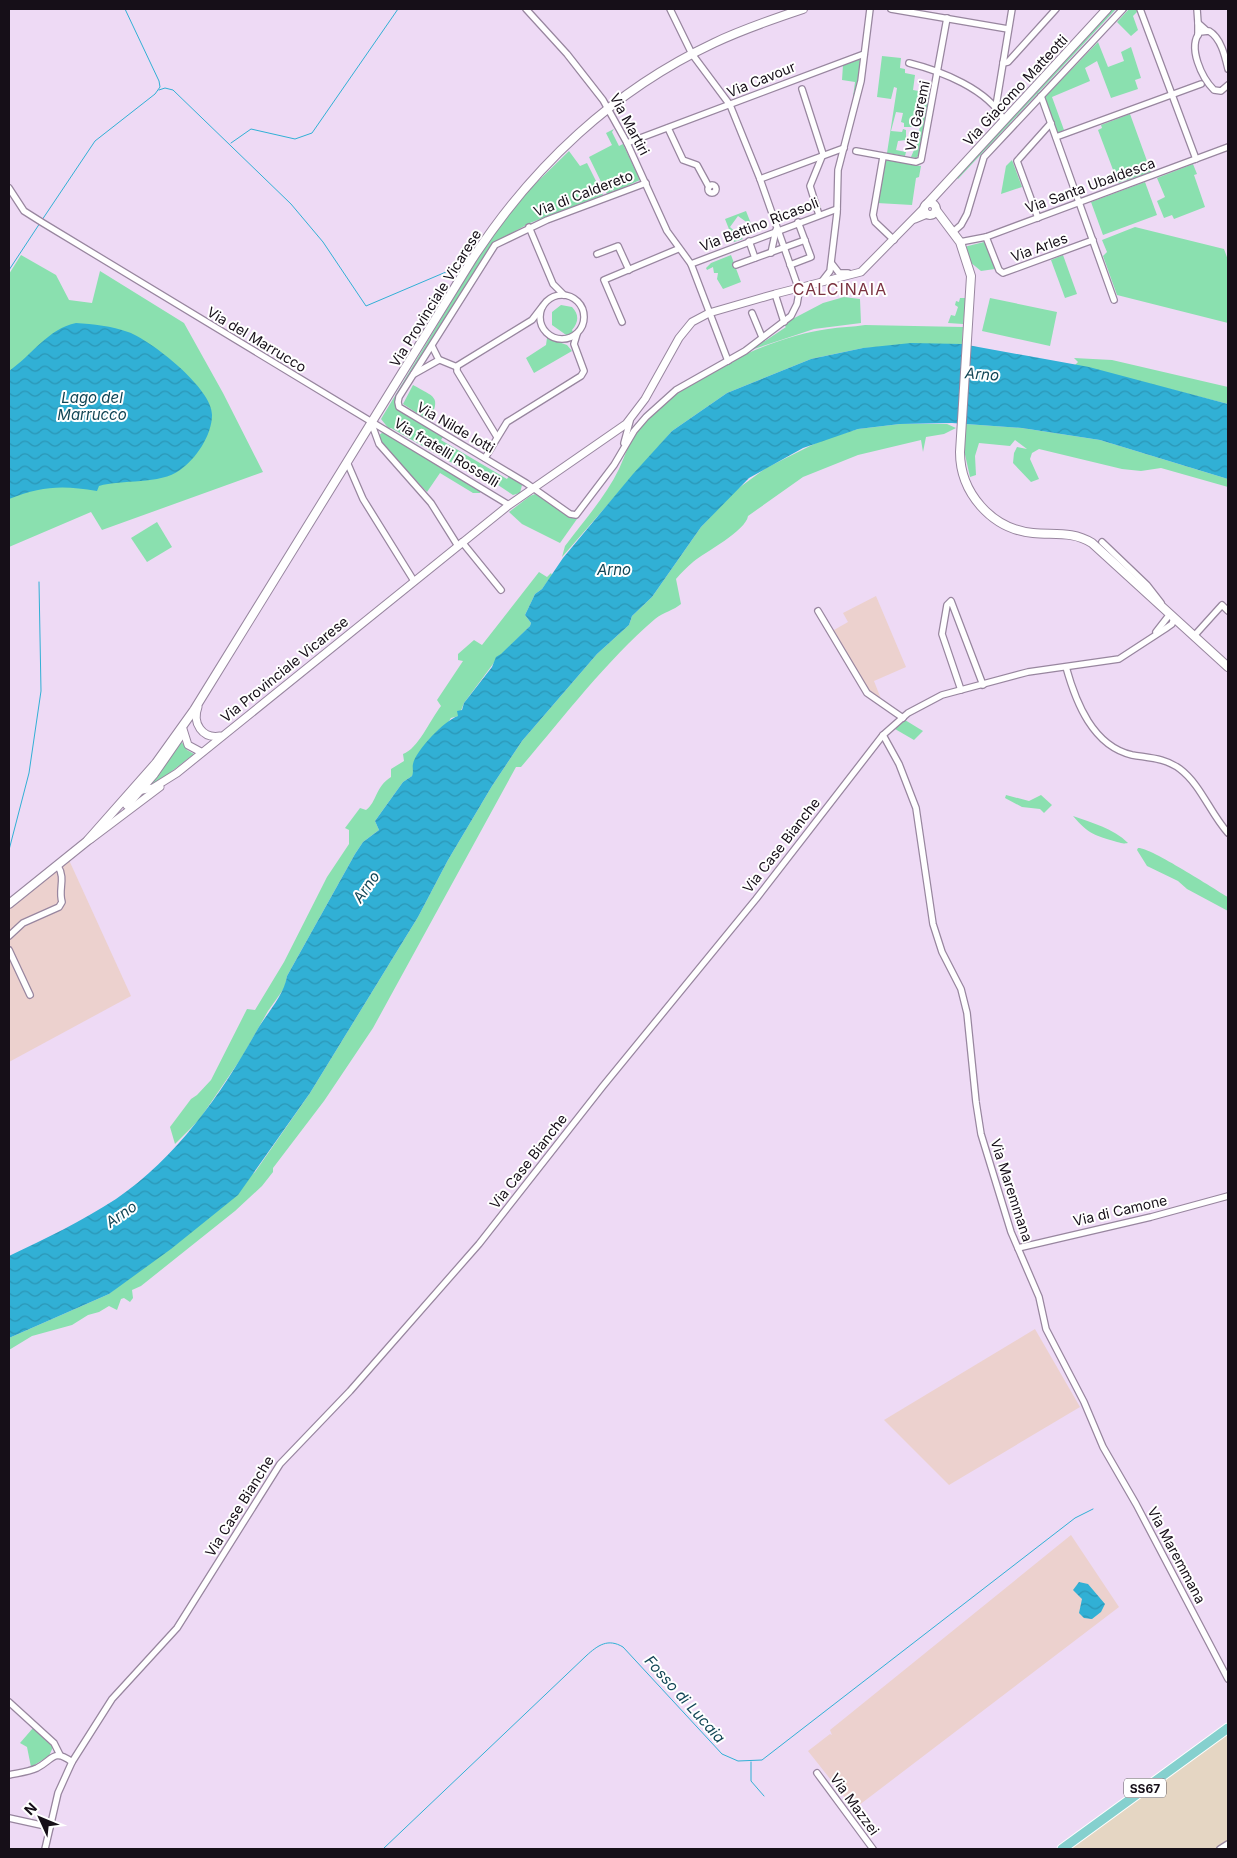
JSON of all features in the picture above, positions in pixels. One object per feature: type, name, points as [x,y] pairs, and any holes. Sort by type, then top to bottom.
[{"type":"main road","name":"Via Provinciale Vicarese","points":[[88,840],[156,763],[194,710],[473,258],[505,212],[556,154],[607,108],[641,84],[692,54],[730,36],[803,9]]},
{"type":"main road","name":"Via Giacomo Matteotti","points":[[930,210],[942,188],[1107,9]]},
{"type":"main road","points":[[930,210],[953,232],[960,242],[971,276],[960,459],[964,479],[974,497],[986,511],[1007,526],[1019,530],[1072,535],[1089,541],[1228,668]]},
{"type":"main road","name":"Via Provinciale Vicarese","points":[[9,904],[58,866],[142,789],[183,733],[194,710]]},
{"type":"main road","name":"SS67","points":[[1062,1849],[1228,1728]]},
{"type":"street","name":"Via Martiri","points":[[526,9],[598,91],[627,143],[666,231],[691,264],[728,361]]},
{"type":"street","points":[[622,450],[638,425],[671,394],[728,361],[784,322],[796,308],[799,287],[760,179],[730,105],[692,54],[670,9]]},
{"type":"street","points":[[823,280],[829,274],[837,209],[838,170],[854,115],[870,9]]},
{"type":"street","points":[[891,9],[1008,29]]},
{"type":"street","points":[[996,106],[1012,9]]},
{"type":"street","points":[[1003,62],[1008,62],[1056,9]]},
{"type":"street","points":[[953,232],[960,227],[967,214],[984,157],[1123,9]]},
{"type":"street","points":[[1140,9],[1196,159]]},
{"type":"street","points":[[1197,9],[1198,35],[1196,51],[1203,74],[1210,85],[1218,91],[1228,85]]},
{"type":"street","points":[[939,71],[948,18]]},
{"type":"street","points":[[1198,23],[1218,40],[1228,69]]},
{"type":"street","points":[[1198,35],[1203,31],[1207,31]]},
{"type":"street","name":"Via Cavour","points":[[627,143],[864,54]]},
{"type":"street","points":[[909,63],[939,71],[996,106],[1004,120]]},
{"type":"street","name":"Via Garemi","points":[[856,151],[916,162],[921,160],[939,71]]},
{"type":"street","points":[[1201,84],[1203,74]]},
{"type":"street","points":[[1056,137],[1171,94],[1201,84],[1210,85]]},
{"type":"street","points":[[802,89],[823,154],[810,186],[819,215]]},
{"type":"street","points":[[1041,96],[1114,300]]},
{"type":"street","points":[[1038,218],[1017,161],[1050,123]]},
{"type":"street","points":[[668,128],[683,160],[698,166],[709,187]]},
{"type":"street","name":"Via Santa Ubaldesca","points":[[960,242],[986,237],[1228,147]]},
{"type":"street","points":[[760,179],[822,158],[844,148]]},
{"type":"street","points":[[883,156],[873,215],[875,222],[894,240]]},
{"type":"street","name":"Via di Caldereto","points":[[529,227],[646,183]]},
{"type":"street","name":"Via del Marrucco","points":[[9,188],[24,210],[41,222],[371,422]]},
{"type":"street","name":"Via Bettino Ricasoli","points":[[691,264],[798,222],[837,209]]},
{"type":"street","points":[[622,450],[630,421],[683,333],[692,322],[710,313],[749,304],[823,280],[864,271],[911,222],[930,210]]},
{"type":"street","points":[[790,265],[811,257],[798,222]]},
{"type":"street","points":[[485,458],[507,422],[582,376],[584,371],[574,344],[577,334],[584,323],[583,310],[577,300],[559,292],[553,284],[529,227]]},
{"type":"street","name":"Via Nilde Iotti","points":[[529,227],[495,245],[398,399],[399,407],[533,487],[570,514],[576,515],[614,465],[622,450]]},
{"type":"street","points":[[770,253],[777,230]]},
{"type":"street","name":"Via Arles","points":[[986,237],[999,270],[1003,273],[1093,240]]},
{"type":"street","points":[[736,265],[805,240]]},
{"type":"street","points":[[749,241],[755,258]]},
{"type":"street","points":[[597,254],[618,246],[628,270]]},
{"type":"street","points":[[622,322],[604,280],[678,249]]},
{"type":"street","points":[[831,262],[839,273],[855,274]]},
{"type":"street","points":[[457,367],[532,320],[553,292],[553,284]]},
{"type":"street","points":[[775,294],[784,322]]},
{"type":"street","points":[[565,295],[555,296],[544,305],[540,322],[549,336],[564,340],[577,334]]},
{"type":"street","points":[[752,313],[762,337]]},
{"type":"street","points":[[432,346],[440,360],[457,367],[497,437]]},
{"type":"street","name":"Via Nilde Iotti","points":[[414,375],[440,360]]},
{"type":"street","name":"Via Provinciale Vicarese","points":[[88,840],[159,788],[220,736],[509,505],[630,421]]},
{"type":"street","points":[[371,422],[379,444],[431,503],[460,544],[500,590]]},
{"type":"street","name":"Via fratelli Rosselli","points":[[371,422],[509,505]]},
{"type":"street","points":[[347,462],[363,499],[414,580]]},
{"type":"street","points":[[1102,542],[1152,590],[1162,607]]},
{"type":"street","points":[[961,690],[942,634],[948,604],[952,601],[983,686]]},
{"type":"street","points":[[1194,636],[1222,605],[1228,611]]},
{"type":"street","points":[[818,611],[867,693],[903,718]]},
{"type":"street","name":"Via Case Bianche","points":[[45,1849],[60,1788],[72,1762],[112,1699],[163,1645],[176,1628],[280,1464],[350,1391],[479,1244],[603,1086],[756,899],[883,735],[903,718],[934,698],[1028,672],[1119,659],[1165,629],[1173,622],[1172,616]]},
{"type":"street","name":"Via Case Bianche","points":[[1154,636],[1172,616]]},
{"type":"street","name":"Via Case Bianche","points":[[1165,629],[1184,626]]},
{"type":"street","points":[[1066,667],[1090,724],[1100,738],[1125,753],[1154,758],[1178,768],[1197,786],[1228,833]]},
{"type":"street","points":[[202,697],[196,714],[196,724],[208,736],[220,736]]},
{"type":"street","points":[[185,722],[183,733],[188,744],[201,752]]},
{"type":"street","name":"Via Maremmana","points":[[883,735],[899,764],[916,808],[933,924],[942,952],[961,989],[967,1013],[981,1134],[1011,1232],[1037,1291],[1048,1333],[1084,1402],[1102,1447],[1136,1504],[1228,1679]]},
{"type":"street","name":"Via Provinciale Vicarese","points":[[126,799],[142,789],[153,788],[177,773]]},
{"type":"street","points":[[9,934],[23,923],[59,907],[62,902],[60,898],[63,878],[58,866]]},
{"type":"street","points":[[9,950],[30,995]]},
{"type":"street","points":[[9,970],[16,966]]},
{"type":"street","name":"Via di Camone","points":[[1018,1248],[1159,1215],[1228,1196]]},
{"type":"street","points":[[9,1702],[54,1743],[60,1755],[72,1762]]},
{"type":"street","points":[[9,1775],[34,1769],[51,1757],[60,1755]]},
{"type":"street","name":"Via Mazzei","points":[[816,1773],[873,1849]]},
{"type":"street","points":[[9,1818],[50,1827]]},
{"type":"street","points":[[1220,1849],[1228,1844]]},
{"type":"shaded area","points":[[876,596],[906,667],[874,681],[881,699],[868,690],[834,630],[848,622],[843,613]]},
{"type":"shaded area","points":[[69,860],[131,996],[9,1062],[9,908]]},
{"type":"shaded area","points":[[1035,1329],[1080,1407],[949,1485],[884,1420]]},
{"type":"shaded area","points":[[1071,1535],[1119,1607],[854,1809],[808,1751],[830,1734],[832,1735],[830,1730]]},
{"type":"shaded area","points":[[1228,1732],[1228,1849],[1069,1849]]},
{"type":"green space","points":[[1111,9],[1116,9],[958,179],[956,177]]},
{"type":"green space","points":[[1129,9],[1136,9],[1137,12],[1133,16],[1138,30],[1131,36],[1117,22]]},
{"type":"green space","points":[[1098,42],[1108,67],[1124,61],[1121,52],[1131,47],[1141,78],[1135,80],[1138,89],[1111,98],[1097,61],[1085,68],[1090,81],[1052,97],[1064,130],[1057,133],[1044,98]]},
{"type":"green space","points":[[882,56],[901,58],[900,68],[905,69],[905,73],[915,75],[913,90],[930,93],[919,155],[916,158],[911,157],[916,149],[920,126],[913,124],[912,127],[904,127],[904,123],[901,122],[903,113],[896,112],[891,131],[902,132],[903,129],[906,130],[906,140],[898,141],[896,150],[906,152],[905,156],[887,153],[897,88],[894,87],[891,99],[877,97]]},
{"type":"green space","points":[[861,59],[855,97],[853,97],[855,82],[842,80],[843,65]]},
{"type":"green space","points":[[1130,114],[1151,172],[1118,183],[1098,130],[1102,128],[1101,125]]},
{"type":"green space","points":[[614,129],[612,132],[619,146],[623,144],[640,180],[614,192],[611,185],[613,192],[607,194],[589,157],[612,145],[606,133]]},
{"type":"green space","points":[[569,151],[580,166],[587,163],[603,195],[530,223],[493,243],[395,402],[401,412],[443,437],[441,440],[507,479],[509,476],[522,485],[520,493],[513,495],[498,485],[494,487],[391,428],[389,429],[381,419],[489,239],[530,189]]},
{"type":"green space","points":[[885,160],[921,166],[919,177],[916,178],[912,205],[877,203]]},
{"type":"green space","points":[[1012,160],[1022,187],[1001,194],[1006,166]]},
{"type":"green space","points":[[1193,164],[1197,174],[1194,175],[1205,207],[1174,219],[1172,215],[1164,218],[1157,201],[1165,197],[1157,178]]},
{"type":"green space","points":[[1145,182],[1157,215],[1103,235],[1091,202]]},
{"type":"green space","points":[[746,211],[752,226],[738,216],[730,227],[743,239],[734,242],[725,219]]},
{"type":"green space","points":[[1135,227],[1224,249],[1228,260],[1228,323],[1117,295],[1103,256],[1107,252],[1102,240]]},
{"type":"green space","points":[[984,242],[995,269],[981,271],[970,262],[964,247]]},
{"type":"green space","points":[[21,255],[56,275],[69,300],[92,303],[100,271],[184,323],[223,393],[263,472],[102,530],[91,512],[9,547],[9,274]]},
{"type":"green space","points":[[731,255],[741,282],[723,289],[717,279],[718,273],[714,273],[713,267],[707,270],[706,268],[711,263]]},
{"type":"green space","points":[[1063,255],[1077,294],[1065,298],[1051,260]]},
{"type":"green space","points":[[844,297],[860,299],[861,323],[814,329],[748,351],[763,339],[765,341],[786,327],[783,324],[823,303]]},
{"type":"green space","points":[[960,298],[966,298],[963,324],[948,323],[951,315],[955,316],[958,307],[955,305],[956,301],[959,302]]},
{"type":"green space","points":[[990,298],[1057,312],[1050,346],[982,331]]},
{"type":"green space","points":[[561,305],[572,307],[577,315],[576,324],[572,330],[574,334],[569,337],[552,325],[552,312]]},
{"type":"green space","points":[[865,325],[963,327],[962,344],[863,348],[811,359],[727,393],[672,431],[562,557],[565,546],[594,509],[614,479],[637,430],[658,408],[702,377],[753,351],[804,334]]},
{"type":"green space","points":[[547,338],[567,345],[572,351],[534,373],[526,358],[546,345]]},
{"type":"green space","points":[[1074,358],[1112,360],[1228,387],[1228,404],[1075,365],[1078,362]]},
{"type":"green space","points":[[413,385],[434,398],[435,407],[429,421],[403,404]]},
{"type":"green space","points":[[900,424],[947,424],[956,428],[944,434],[926,437],[923,452],[921,440],[858,455],[803,477],[748,516],[746,522],[733,535],[693,562],[676,579],[681,604],[655,619],[619,653],[585,690],[521,767],[516,767],[373,1028],[324,1101],[273,1168],[273,1172],[262,1186],[235,1211],[141,1286],[132,1290],[133,1298],[130,1302],[124,1298],[121,1299],[117,1310],[109,1306],[99,1312],[88,1315],[72,1325],[32,1336],[9,1350],[9,1338],[109,1294],[255,1172],[310,1093],[418,917],[448,860],[492,786],[522,741],[597,654],[629,625],[632,616],[652,597],[701,527],[736,490],[766,468],[822,440],[858,429]]},
{"type":"green space","points":[[966,424],[1022,428],[1100,440],[1228,479],[1228,487],[1161,468],[1141,471],[1122,469],[1039,449],[1032,453],[1030,459],[1039,479],[1031,482],[1013,463],[1017,447],[1027,449],[1015,440],[1010,446],[979,443],[975,456],[976,475],[970,477],[964,450]]},
{"type":"green space","points":[[383,432],[481,489],[480,493],[473,493],[440,473],[427,492],[381,443],[378,436]]},
{"type":"green space","points":[[535,494],[577,519],[560,543],[522,524],[509,512]]},
{"type":"green space","points":[[157,522],[172,547],[147,562],[131,538]]},
{"type":"green space","points":[[539,572],[547,577],[551,573],[552,575],[542,589],[535,594],[525,615],[531,623],[530,626],[496,660],[464,703],[459,716],[451,718],[412,776],[403,782],[375,821],[379,830],[363,842],[355,854],[287,976],[285,987],[268,1011],[242,1057],[199,1120],[175,1144],[170,1127],[191,1099],[211,1080],[247,1009],[255,1010],[284,962],[327,877],[349,844],[349,830],[345,828],[360,808],[366,810],[370,807],[382,785],[391,777],[391,769],[404,761],[403,754],[414,746],[424,733],[441,706],[437,700],[463,661],[458,660],[458,654],[474,640],[482,645]]},
{"type":"green space","points":[[905,720],[923,731],[914,740],[895,729]]},
{"type":"green space","points":[[181,741],[187,750],[194,754],[158,782],[147,786]]},
{"type":"green space","points":[[1006,795],[1029,801],[1041,795],[1052,805],[1044,813],[1040,809],[1022,807],[1005,798]]},
{"type":"green space","points":[[1073,816],[1116,833],[1128,843],[1117,842],[1093,834]]},
{"type":"green space","points":[[1138,848],[1145,849],[1168,861],[1228,897],[1228,911],[1187,889],[1178,881],[1147,866],[1137,850]]},
{"type":"green space","points":[[33,1728],[53,1747],[49,1756],[31,1767],[27,1747],[20,1743]]},
{"type":"water","name":"Lago del Marrucco","points":[[76,323],[116,328],[128,332],[151,345],[179,367],[203,392],[210,404],[212,415],[206,438],[192,460],[172,475],[152,480],[108,484],[99,486],[97,491],[62,487],[42,489],[9,499],[9,371],[57,330]]},
{"type":"water","name":"Arno","points":[[911,343],[962,344],[1089,367],[1228,404],[1228,479],[1100,440],[1022,428],[952,423],[900,424],[858,429],[803,448],[749,478],[701,527],[652,597],[632,616],[629,625],[597,654],[522,741],[492,786],[448,860],[418,917],[310,1093],[238,1195],[171,1249],[109,1294],[9,1338],[9,1256],[77,1222],[116,1199],[138,1183],[177,1145],[195,1124],[228,1079],[260,1025],[279,998],[287,976],[355,854],[363,842],[379,830],[375,821],[403,782],[412,776],[413,764],[419,751],[439,729],[458,716],[457,711],[462,710],[464,703],[492,667],[496,657],[530,626],[531,623],[525,615],[535,594],[542,589],[563,558],[633,474],[672,431],[727,393],[811,359],[863,348]]},
{"type":"water","points":[[1079,1582],[1088,1584],[1105,1604],[1101,1612],[1092,1619],[1084,1618],[1079,1613],[1082,1599],[1073,1590]]},
{"type":"waterway","points":[[42,220],[95,141],[155,94],[160,87],[159,81],[125,9]]},
{"type":"waterway","points":[[231,143],[251,129],[295,139],[312,133],[398,9]]},
{"type":"waterway","points":[[159,90],[165,88],[173,90],[291,204],[323,242],[366,306],[453,269]]},
{"type":"waterway","points":[[9,270],[40,223]]},
{"type":"waterway","points":[[9,850],[29,773],[41,691],[39,582]]},
{"type":"waterway","name":"Fosso di Lucaia","points":[[383,1849],[586,1656],[603,1644],[613,1643],[623,1647],[722,1754],[738,1761],[762,1760],[1075,1518],[1093,1509]]},
{"type":"waterway","points":[[751,1762],[751,1781],[764,1796]]},
{"type":"district","name":"CALCINAIA","points":[[840,289]]}]
